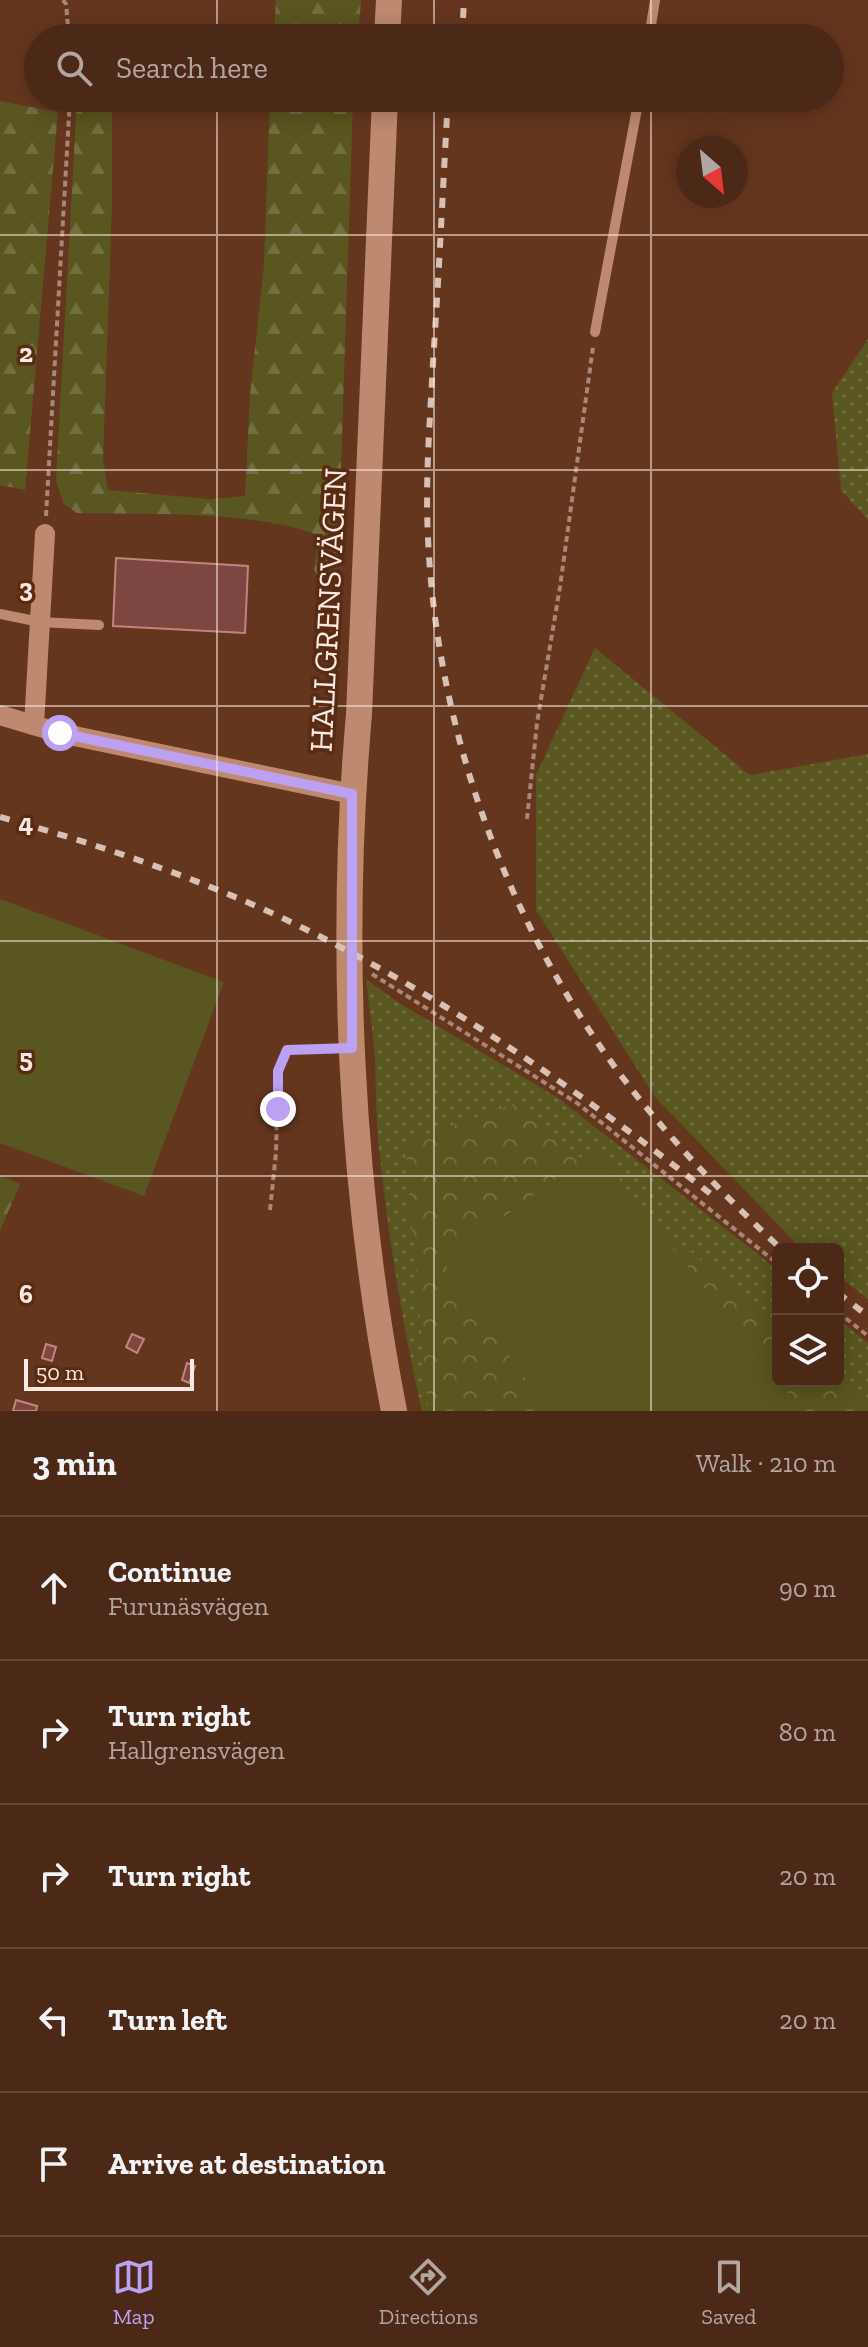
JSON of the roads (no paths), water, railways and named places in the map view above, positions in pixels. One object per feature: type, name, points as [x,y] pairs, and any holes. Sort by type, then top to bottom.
[{"type":"street","points":[[388,24],[389,0]]},
{"type":"street","name":"HALLGRENSVÄGEN","points":[[384,112],[359,714],[352,794],[351,952],[352,1048],[361,1194],[381,1346],[394,1411]]},
{"type":"street","points":[[34,725],[45,534]]},
{"type":"street","points":[[0,715],[201,764],[352,794]]},
{"type":"lane","points":[[651,24],[655,0]]},
{"type":"lane","points":[[595,332],[636,112]]},
{"type":"lane","points":[[0,614],[40,622],[99,625]]},
{"type":"railway","points":[[463,24],[464,0]]},
{"type":"railway","points":[[447,112],[427,516],[435,613],[447,689],[466,763],[490,836],[520,907],[555,975],[596,1040],[673,1139],[775,1243]]},
{"type":"railway","points":[[0,817],[173,873],[241,899],[333,943],[501,1042],[608,1116],[712,1195]]},
{"type":"railway","points":[[844,1298],[868,1316]]}]
